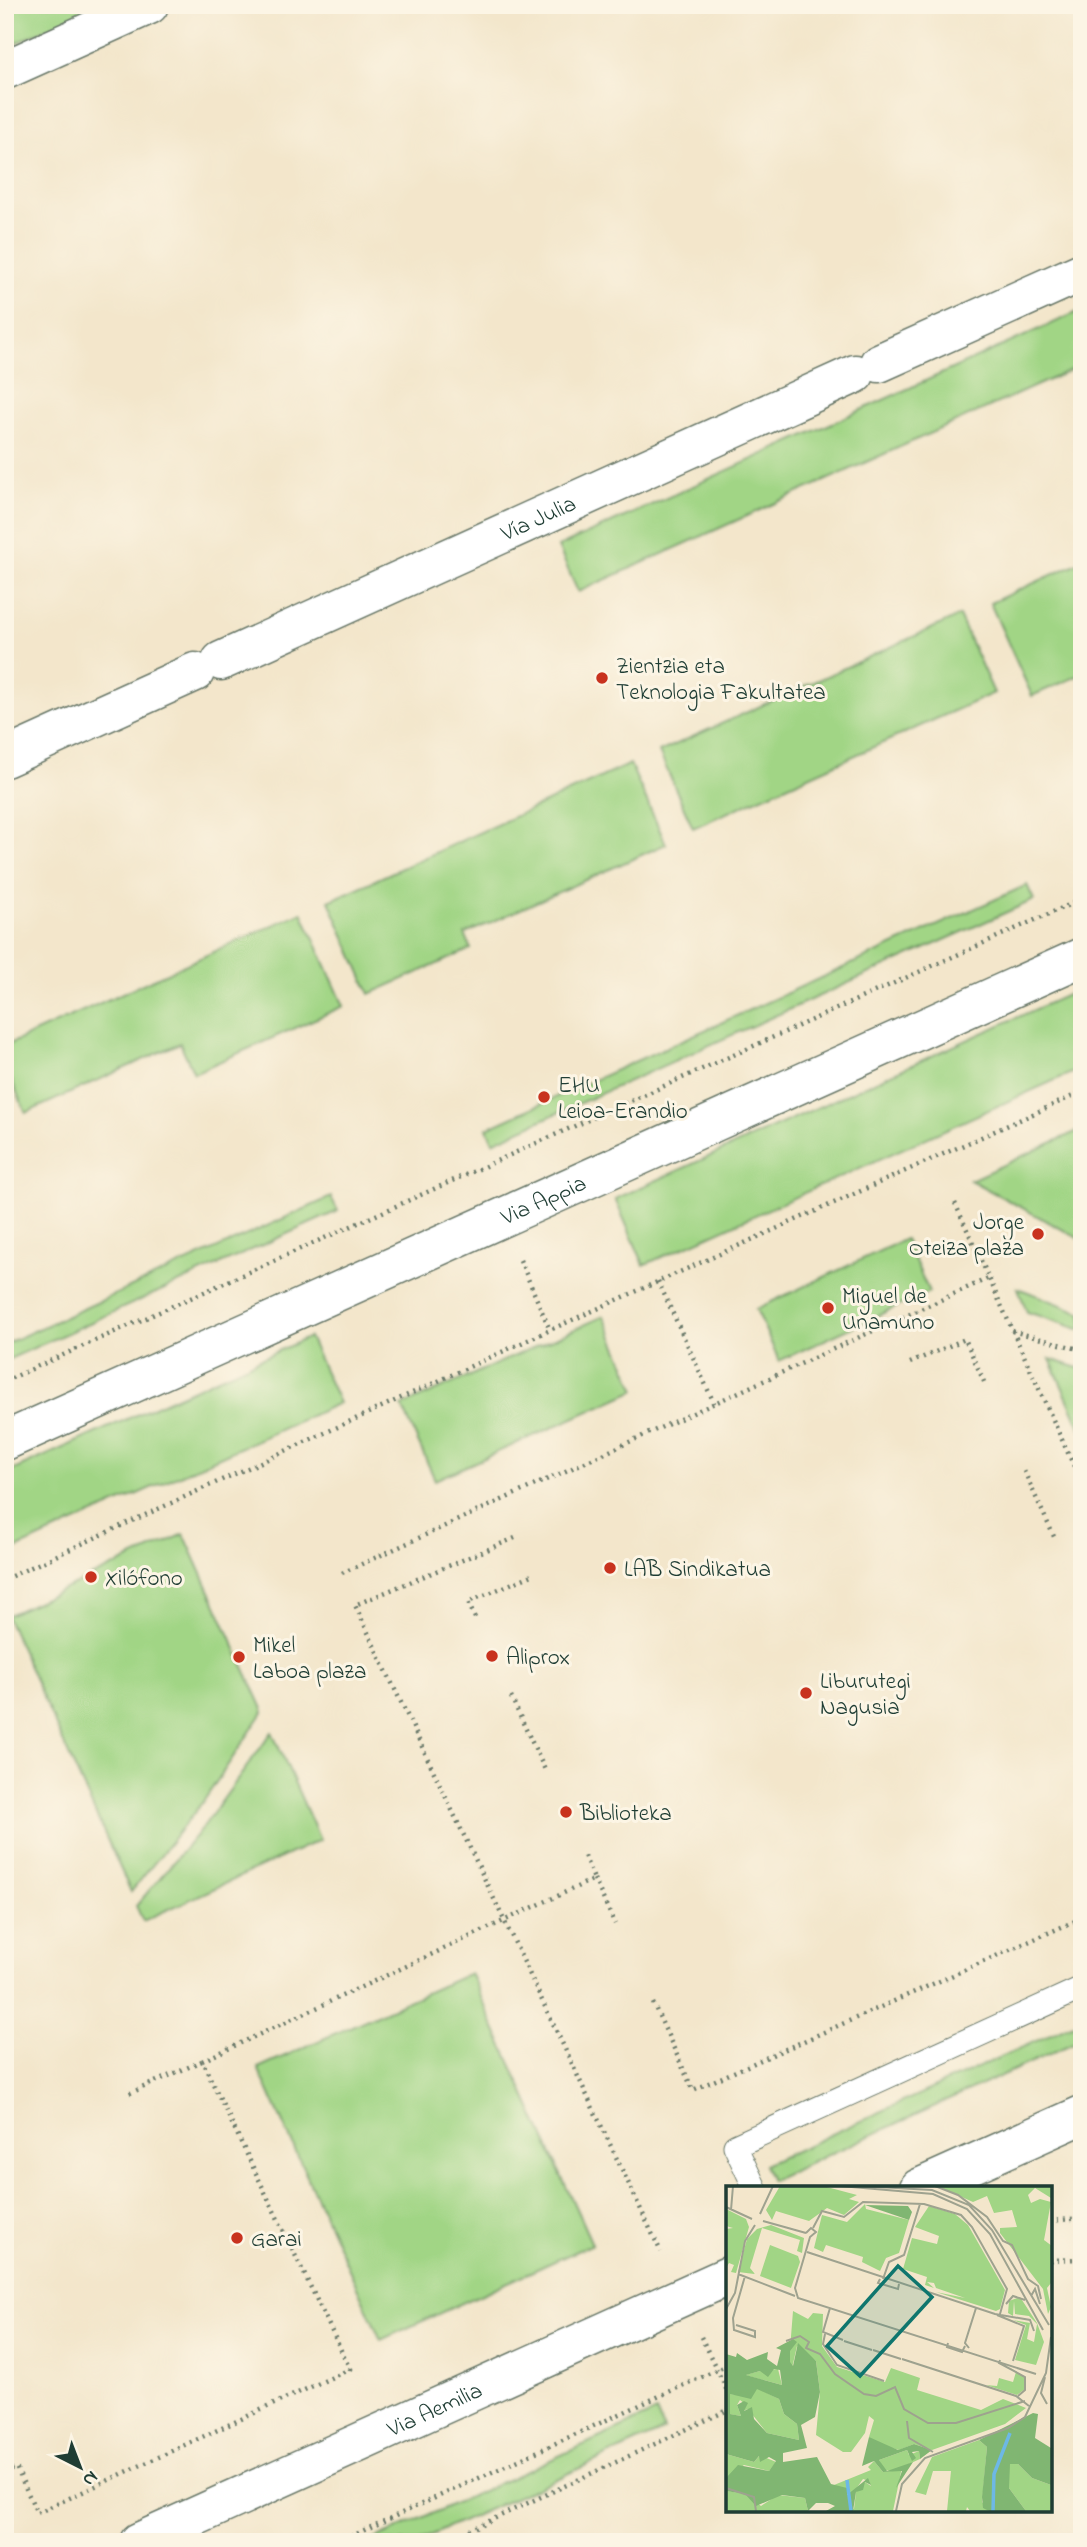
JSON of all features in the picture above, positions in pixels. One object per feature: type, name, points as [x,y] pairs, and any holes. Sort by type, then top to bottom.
[{"type":"street","points":[[5,71],[149,5]]},
{"type":"street","name":"Vía Julia","points":[[5,758],[1082,272]]},
{"type":"street","name":"Via Appia","points":[[5,1441],[1082,957]]},
{"type":"street","points":[[923,2186],[1082,2115]]},
{"type":"street","name":"Via Aemilia","points":[[139,2542],[726,2277]]},
{"type":"lane","points":[[754,2186],[735,2146],[1082,1988]]},
{"type":"path","points":[[5,1381],[1082,899]]},
{"type":"path","points":[[5,1579],[658,1281],[1082,1092]]},
{"type":"path","points":[[955,1203],[1082,1484]]},
{"type":"path","points":[[342,1573],[989,1278]]},
{"type":"path","points":[[658,1281],[714,1403]]},
{"type":"path","points":[[1012,1331],[1082,1350]]},
{"type":"path","points":[[910,1363],[965,1339],[985,1384]]},
{"type":"path","points":[[1024,1471],[1056,1541]]},
{"type":"path","points":[[515,1538],[355,1605],[661,2252]]},
{"type":"path","points":[[475,1618],[468,1602],[531,1575]]},
{"type":"path","points":[[512,1697],[545,1770]]},
{"type":"path","points":[[583,1853],[615,1924]]},
{"type":"path","points":[[126,2095],[594,1879]]},
{"type":"path","points":[[653,2003],[693,2090],[1082,1919]]},
{"type":"path","points":[[5,2472],[16,2467],[37,2513],[350,2369],[202,2062]]},
{"type":"path","points":[[1052,2221],[1082,2218]]},
{"type":"path","points":[[1052,2260],[1082,2259]]},
{"type":"path","points":[[699,2333],[726,2389]]},
{"type":"path","points":[[338,2542],[726,2366]]},
{"type":"path","points":[[444,2542],[726,2411]]},
{"type":"green space","points":[[5,5],[100,5],[5,48]]},
{"type":"green space","points":[[1082,310],[1082,365],[578,592],[558,547]]},
{"type":"green space","points":[[1082,561],[1082,674],[1032,696],[990,603]]},
{"type":"green space","points":[[959,616],[994,693],[693,828],[659,752]]},
{"type":"green space","points":[[630,764],[666,844],[465,934],[471,949],[370,994],[329,901]]},
{"type":"green space","points":[[1027,885],[1034,900],[493,1142],[487,1128]]},
{"type":"green space","points":[[302,912],[344,1006],[194,1073],[180,1043],[26,1113],[5,1066],[5,1046]]},
{"type":"green space","points":[[1069,994],[1082,1024],[1082,1068],[644,1265],[615,1199]]},
{"type":"green space","points":[[1082,1129],[1082,1240],[970,1180]]},
{"type":"green space","points":[[331,1197],[338,1211],[5,1361],[5,1344]]},
{"type":"green space","points":[[905,1239],[929,1292],[779,1361],[756,1309]]},
{"type":"green space","points":[[1018,1288],[1082,1313],[1082,1330],[1027,1312]]},
{"type":"green space","points":[[604,1316],[636,1390],[435,1480],[402,1406]]},
{"type":"green space","points":[[309,1337],[339,1403],[5,1554],[5,1474]]},
{"type":"green space","points":[[1050,1359],[1082,1369],[1082,1431]]},
{"type":"green space","points":[[184,1534],[264,1711],[205,1799],[131,1892],[6,1616]]},
{"type":"green space","points":[[272,1732],[320,1840],[143,1921],[136,1906],[203,1827]]},
{"type":"green space","points":[[470,1973],[592,2244],[381,2340],[258,2068]]},
{"type":"green space","points":[[1082,2020],[1082,2039],[771,2181],[764,2165]]},
{"type":"green space","points":[[656,2412],[664,2430],[417,2542],[369,2542]]},
{"type":"place","name":"Zientzia eta Teknologia Fakultatea","points":[[602,678]]},
{"type":"place","name":"EHU Leioa-Erandio","points":[[544,1097]]},
{"type":"place","name":"Jorge Oteiza plaza","points":[[1038,1234]]},
{"type":"place","name":"Miguel de Unamuno","points":[[828,1308]]},
{"type":"place","name":"LAB Sindikatua","points":[[610,1568]]},
{"type":"place","name":"Xilófono","points":[[91,1577]]},
{"type":"place","name":"Aliprox","points":[[492,1656]]},
{"type":"place","name":"Mikel Laboa plaza","points":[[239,1657]]},
{"type":"place","name":"Liburutegi Nagusia","points":[[806,1693]]},
{"type":"place","name":"Biblioteka","points":[[566,1812]]},
{"type":"place","name":"Garai","points":[[237,2238]]}]
